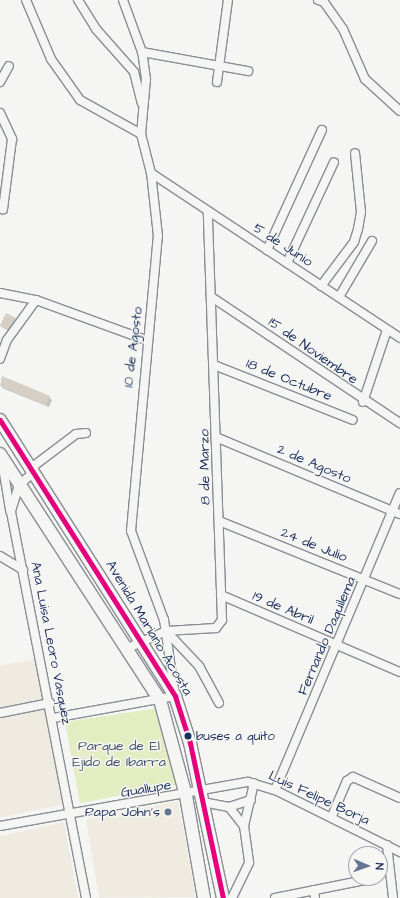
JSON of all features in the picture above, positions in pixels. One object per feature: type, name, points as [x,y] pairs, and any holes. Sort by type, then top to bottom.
[{"type":"highway","name":"Avenida Mariano Acosta","points":[[0,420],[142,639],[175,696],[184,717],[223,898]]},
{"type":"highway","name":"Avenida Mariano Acosta","points":[[0,455],[128,648],[160,700],[186,796],[204,898]]},
{"type":"street","points":[[26,0],[52,59],[80,100],[141,134]]},
{"type":"street","points":[[78,0],[96,29],[134,72],[145,111]]},
{"type":"street","name":"10 de Agosto","points":[[123,0],[142,52],[146,79],[145,111],[141,134],[151,173],[158,236],[146,340],[130,531],[166,631],[175,696]]},
{"type":"street","points":[[217,82],[228,0]]},
{"type":"street","points":[[318,0],[324,2],[343,29],[365,79],[400,111]]},
{"type":"street","points":[[142,52],[248,71]]},
{"type":"street","points":[[1,76],[9,66]]},
{"type":"street","points":[[0,113],[12,139],[3,209]]},
{"type":"street","points":[[267,250],[322,130]]},
{"type":"street","points":[[321,286],[354,242],[358,229],[362,212],[355,153]]},
{"type":"street","points":[[287,263],[334,162]]},
{"type":"street","name":"5 de Junio","points":[[151,173],[400,338]]},
{"type":"street","name":"8 de Marzo","points":[[128,648],[142,639],[166,631],[216,628],[222,620],[218,438],[208,212]]},
{"type":"street","points":[[339,297],[372,241]]},
{"type":"street","points":[[0,293],[36,300],[146,340]]},
{"type":"street","name":"15 de Noviembre","points":[[212,298],[363,402],[400,423]]},
{"type":"street","points":[[0,359],[7,340],[36,300]]},
{"type":"street","points":[[363,402],[387,330]]},
{"type":"street","name":"18 de Octubre","points":[[214,364],[353,420]]},
{"type":"street","points":[[10,512],[19,485],[32,470],[76,434],[86,433]]},
{"type":"street","name":"2 de Agosto","points":[[218,438],[396,512]]},
{"type":"street","name":"Ana Luisa Leoro Vasquez","points":[[0,455],[10,512],[53,718],[86,898]]},
{"type":"street","name":"Fernando Daquilema","points":[[275,790],[365,579],[396,512],[400,492]]},
{"type":"street","name":"24 de Julio","points":[[219,521],[400,594]]},
{"type":"street","points":[[0,556],[23,570]]},
{"type":"street","name":"19 de Abril","points":[[222,595],[400,672]]},
{"type":"street","points":[[166,631],[199,666],[219,703]]},
{"type":"street","points":[[53,718],[160,700],[175,696]]},
{"type":"street","points":[[0,713],[50,703]]},
{"type":"street","points":[[332,816],[347,781],[353,777],[400,798]]},
{"type":"street","points":[[232,898],[249,864],[244,826],[252,800],[254,783]]},
{"type":"street","name":"Luis Felipe Borja","points":[[202,797],[254,783],[275,790],[332,816],[400,852]]},
{"type":"street","name":"Guallupe","points":[[0,826],[71,813],[186,796],[202,797]]},
{"type":"street","points":[[202,797],[229,808],[244,826]]},
{"type":"street","points":[[229,808],[252,800]]},
{"type":"street","points":[[387,845],[392,898]]},
{"type":"street","points":[[275,898],[314,894],[348,885]]},
{"type":"shaded area","points":[[36,659],[65,804],[0,818],[0,666]]},
{"type":"shaded area","points":[[178,801],[196,897],[99,898],[86,820]]},
{"type":"shaded area","points":[[64,822],[78,898],[0,898],[0,836]]},
{"type":"green space","name":"Parque de El Ejido de Ibarra","points":[[158,708],[179,784],[80,803],[65,722]]},
{"type":"building","points":[[6,313],[16,318],[7,330],[0,326]]},
{"type":"building","points":[[2,376],[50,396],[46,405],[0,386]]},
{"type":"transit line","points":[[0,420],[175,696],[190,743],[223,898]]},
{"type":"place","name":"buses a quito","points":[[188,736]]},
{"type":"place","name":"Papa John's","points":[[168,812]]}]
